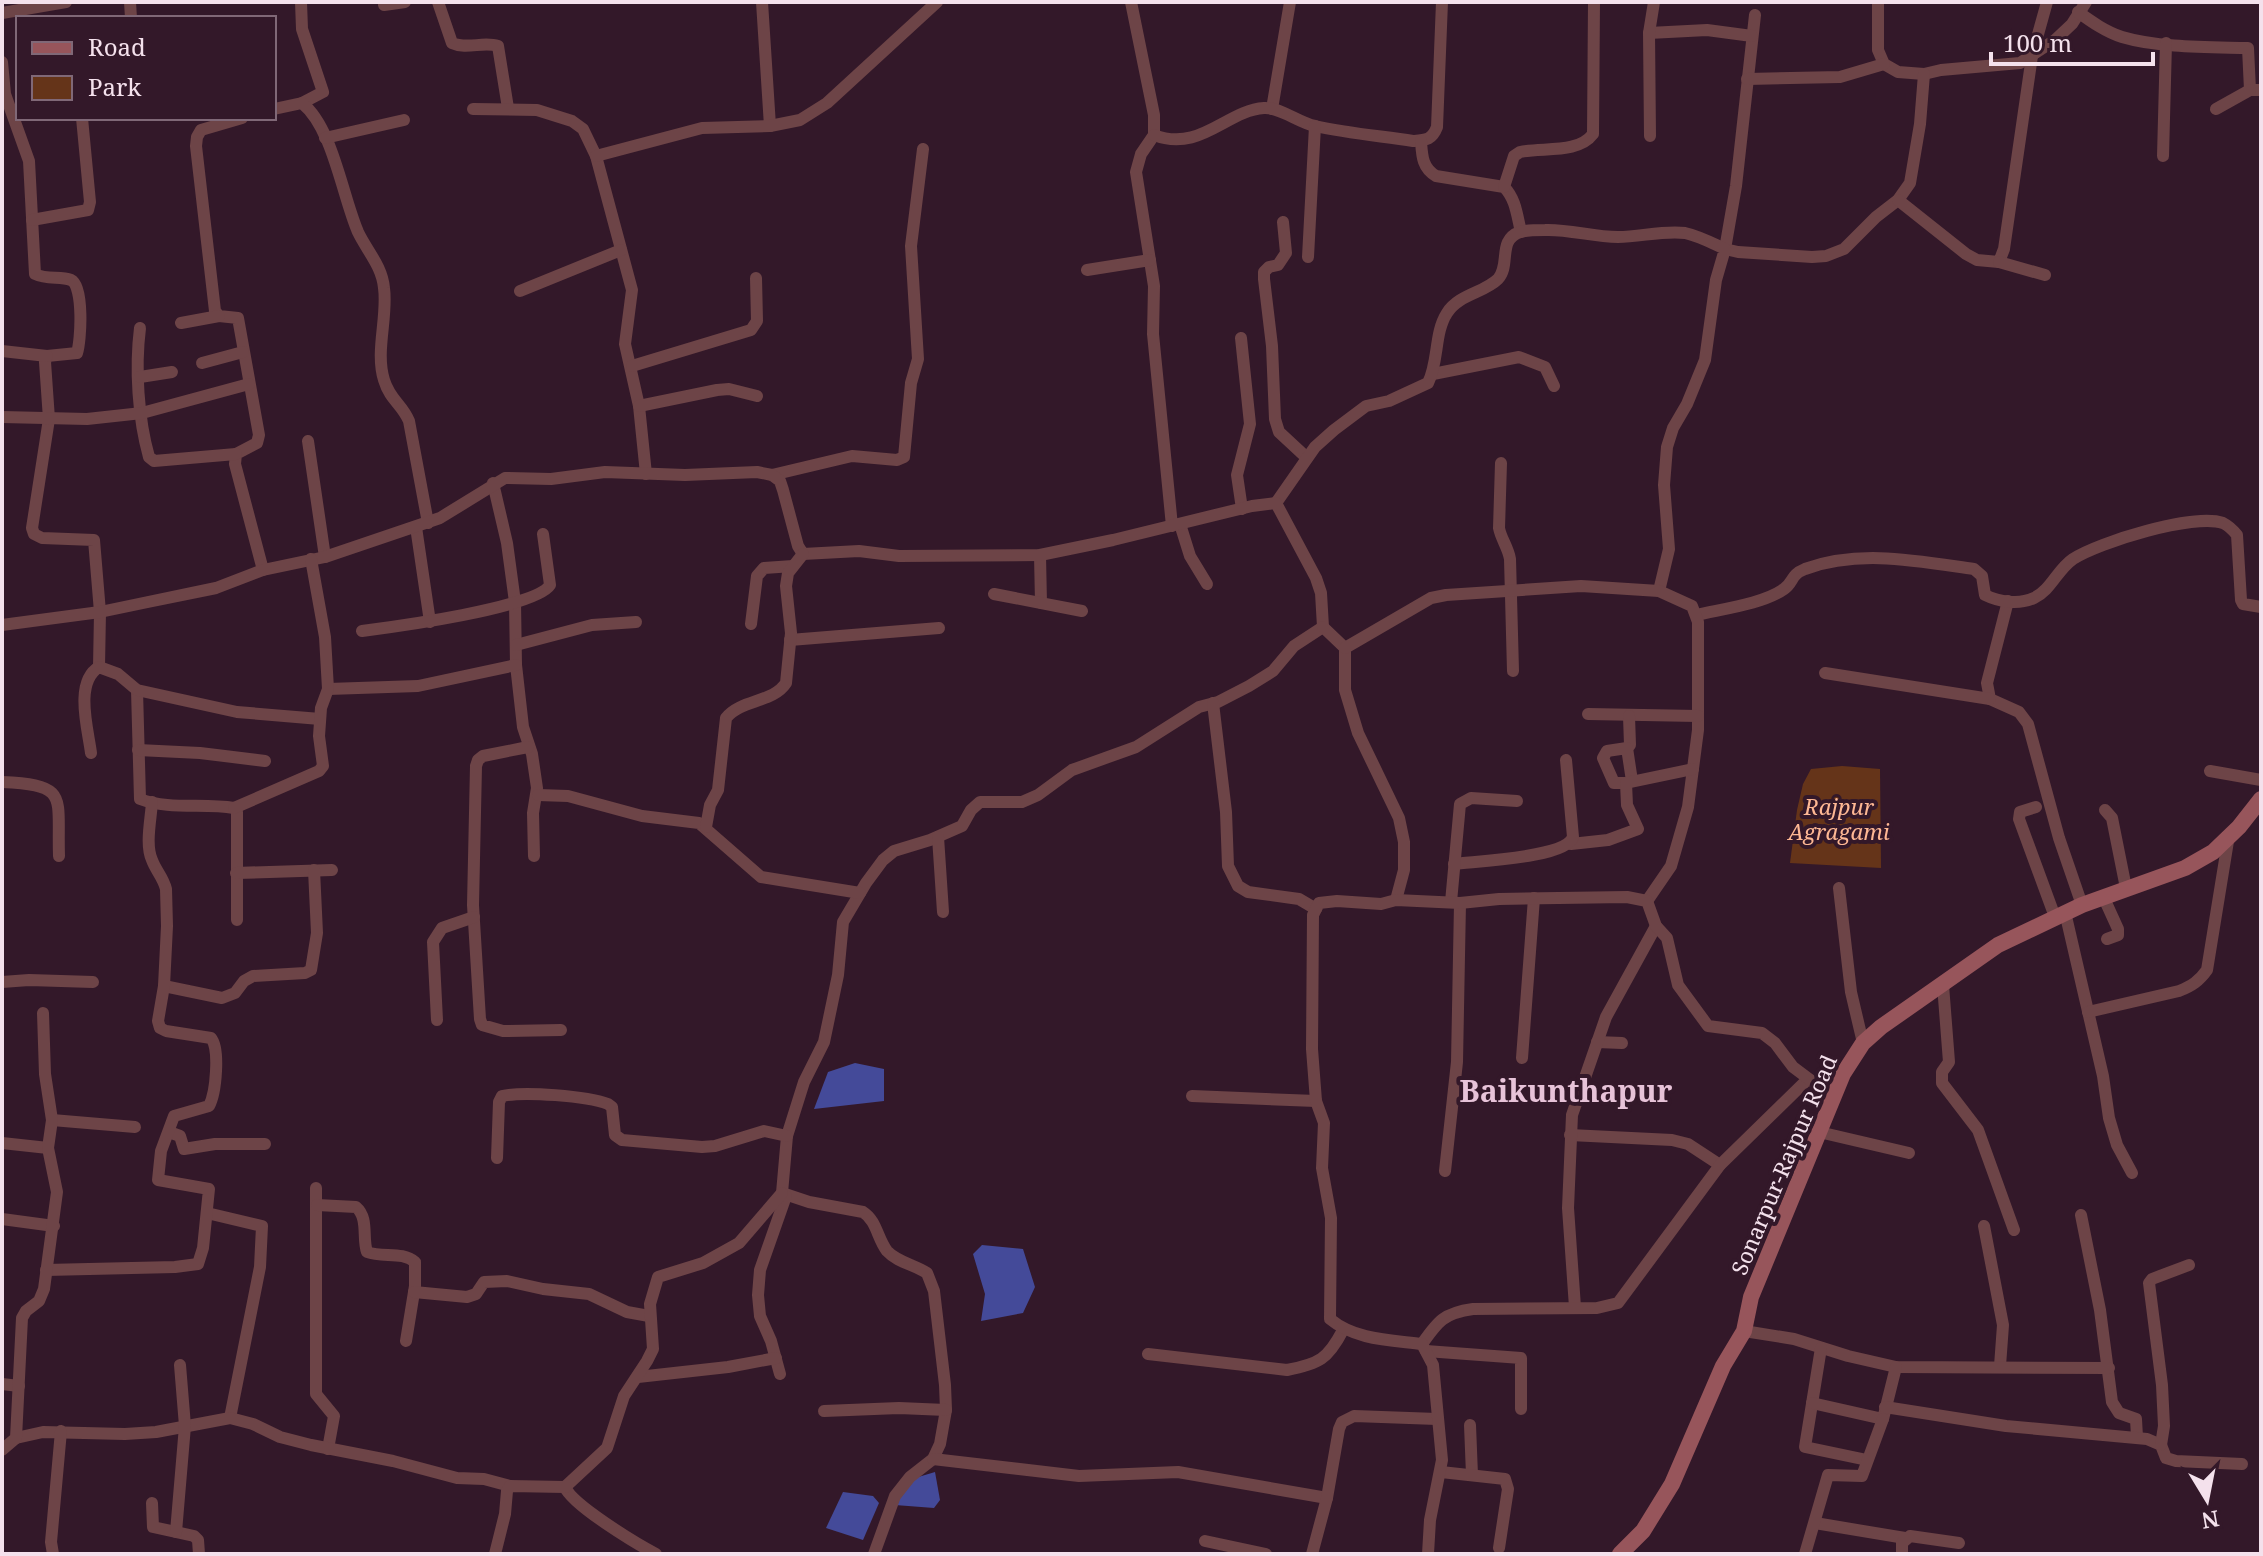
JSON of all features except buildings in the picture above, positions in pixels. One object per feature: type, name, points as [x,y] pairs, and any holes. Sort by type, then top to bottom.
[{"type":"main road","name":"Sonarpur-Rajpur Road","points":[[1620,1554],[1643,1531],[1672,1484],[1723,1366],[1744,1331],[1751,1297],[1833,1097],[1843,1074],[1863,1043],[1998,945],[2103,896],[2185,868],[2213,852],[2261,799]]},
{"type":"street","points":[[2,13],[26,5],[66,2]]},
{"type":"street","points":[[276,109],[302,103],[323,92],[302,29],[301,2]]},
{"type":"street","points":[[384,5],[405,2]]},
{"type":"street","points":[[438,2],[452,43],[498,46],[508,108]]},
{"type":"street","points":[[762,2],[770,126]]},
{"type":"street","points":[[596,156],[702,128],[770,126],[800,120],[827,103],[937,2]]},
{"type":"street","points":[[1131,2],[1152,100],[1154,135],[1141,154],[1136,172],[1154,286],[1153,334],[1176,525],[1207,584]]},
{"type":"street","points":[[1272,109],[1290,2]]},
{"type":"street","points":[[1154,135],[1168,138],[1202,135],[1246,112],[1272,109],[1315,126],[1421,141],[1434,136],[1437,127],[1442,2]]},
{"type":"street","points":[[1504,187],[1514,156],[1520,152],[1575,146],[1586,143],[1593,134],[1594,2]]},
{"type":"street","points":[[1650,136],[1649,33],[1654,2]]},
{"type":"street","points":[[1878,2],[1877,40],[1884,64],[1898,72],[1924,74],[2020,63],[2055,40],[2072,24],[2082,7],[2099,27],[2121,37],[2248,48],[2256,90],[2216,109]]},
{"type":"street","points":[[1999,262],[2004,249],[2032,56],[2047,2]]},
{"type":"street","points":[[1659,591],[1669,549],[1664,485],[1667,447],[1705,360],[1716,280],[1736,186],[1755,15]]},
{"type":"street","points":[[1649,33],[1707,30],[1752,36]]},
{"type":"street","points":[[2163,156],[2166,43]]},
{"type":"street","points":[[2,62],[5,94],[29,161],[35,274],[42,278],[70,280],[76,283],[80,294],[77,353],[47,356],[2,351]]},
{"type":"street","points":[[1747,79],[1840,77],[1884,64]]},
{"type":"street","points":[[706,827],[710,805],[718,790],[726,718],[733,710],[782,689],[788,677],[790,640],[786,586],[788,573],[803,554],[859,551],[899,556],[1040,555],[1276,503],[1315,447],[1366,406],[1412,392],[1428,383],[1433,374],[1446,313],[1457,302],[1498,279],[1504,267],[1504,252],[1511,238],[1521,232],[1557,230],[1619,237],[1684,233],[1725,249],[1758,254],[1826,256],[1844,249],[1898,200],[1910,183],[1920,124],[1924,74]]},
{"type":"street","points":[[302,103],[313,112],[325,138],[359,233],[378,265],[384,287],[382,376],[392,401],[404,408],[409,421],[430,622]]},
{"type":"street","points":[[473,109],[537,110],[572,121],[583,129],[596,156],[632,290],[625,335],[639,406],[646,474]]},
{"type":"street","points":[[32,220],[88,210],[90,202],[82,120]]},
{"type":"street","points":[[219,316],[213,299],[197,137],[201,130],[235,120]]},
{"type":"street","points":[[325,138],[404,120]]},
{"type":"street","points":[[1308,257],[1315,126]]},
{"type":"street","points":[[1421,141],[1422,160],[1436,176],[1504,187],[1515,204],[1521,232]]},
{"type":"street","points":[[2,625],[100,612],[216,588],[263,570],[318,558],[422,525],[457,508],[505,478],[551,479],[605,472],[757,472],[772,475],[852,456],[897,460],[904,457],[911,383],[918,359],[911,246],[923,149]]},
{"type":"street","points":[[1898,200],[1977,260],[1999,262],[2045,275]]},
{"type":"street","points":[[1283,222],[1286,253],[1278,265],[1264,272],[1272,346],[1275,419],[1279,432],[1307,458]]},
{"type":"street","points":[[520,291],[621,250]]},
{"type":"street","points":[[1087,270],[1150,260]]},
{"type":"street","points":[[632,366],[751,330],[757,321],[756,278]]},
{"type":"street","points":[[140,328],[142,413],[149,457],[154,461],[236,454],[257,443],[259,435],[238,318],[219,316],[181,323]]},
{"type":"street","points":[[1241,338],[1250,424],[1237,475],[1242,509]]},
{"type":"street","points":[[202,363],[243,352]]},
{"type":"street","points":[[47,356],[49,419],[32,528],[34,534],[42,538],[94,540],[100,612],[99,667]]},
{"type":"street","points":[[1433,374],[1519,357],[1545,367],[1554,386]]},
{"type":"street","points":[[140,377],[172,372]]},
{"type":"street","points":[[2,417],[87,419],[142,413],[249,384]]},
{"type":"street","points":[[639,406],[717,390],[729,389],[757,396]]},
{"type":"street","points":[[137,690],[140,799],[234,808],[319,771],[323,766],[320,719],[328,689],[308,441]]},
{"type":"street","points":[[236,454],[235,464],[263,570]]},
{"type":"street","points":[[1501,463],[1499,528],[1508,546],[1513,671]]},
{"type":"street","points":[[772,475],[780,481],[803,554]]},
{"type":"street","points":[[493,483],[507,543],[515,602],[516,665],[538,795],[533,813],[534,856]]},
{"type":"street","points":[[1276,503],[1316,578],[1321,593],[1323,627],[1345,648],[1345,690],[1358,733],[1399,818],[1404,842],[1404,870],[1396,900]]},
{"type":"street","points":[[1696,615],[1767,597],[1786,588],[1794,574],[1860,557],[1974,569],[1982,576],[1985,595],[2021,602],[2034,598],[2047,588],[2063,567],[2097,547],[2150,530],[2196,522],[2224,524],[2237,535],[2241,600],[2243,604],[2261,607]]},
{"type":"street","points":[[362,631],[430,622],[515,602],[547,591],[550,585],[543,534]]},
{"type":"street","points":[[1040,555],[1041,603]]},
{"type":"street","points":[[751,624],[757,576],[764,568],[793,566]]},
{"type":"street","points":[[1345,648],[1431,598],[1446,595],[1581,586],[1659,591],[1692,606],[1698,622],[1698,716],[1688,807],[1671,866],[1647,901]]},
{"type":"street","points":[[994,594],[1082,611]]},
{"type":"street","points":[[1990,699],[1987,683],[2008,601]]},
{"type":"street","points":[[516,645],[592,625],[636,622]]},
{"type":"street","points":[[780,1374],[760,1316],[760,1270],[784,1194],[787,1136],[804,1082],[824,1042],[838,975],[843,922],[874,870],[894,851],[962,826],[980,802],[1022,802],[1038,795],[1072,770],[1136,747],[1199,707],[1249,686],[1273,671],[1294,646],[1323,627]]},
{"type":"street","points":[[790,640],[939,628]]},
{"type":"street","points":[[328,689],[418,686],[516,665]]},
{"type":"street","points":[[99,667],[118,674],[137,690],[237,712],[320,719]]},
{"type":"street","points":[[91,753],[86,685],[91,673],[99,667]]},
{"type":"street","points":[[1825,673],[1990,699],[2019,712],[2028,724],[2059,838],[2082,905]]},
{"type":"street","points":[[1213,703],[1226,812],[1228,866],[1238,886],[1248,892],[1299,899],[1316,909]]},
{"type":"street","points":[[1588,714],[1698,716]]},
{"type":"street","points":[[1454,864],[1534,855],[1571,844],[1608,840],[1638,829],[1627,805],[1629,716]]},
{"type":"street","points":[[528,747],[483,756],[478,760],[474,917],[482,1025],[503,1031],[561,1030]]},
{"type":"street","points":[[1627,748],[1607,751],[1603,758],[1614,783],[1693,769]]},
{"type":"street","points":[[138,750],[265,761]]},
{"type":"street","points":[[1566,760],[1573,837],[1571,844]]},
{"type":"street","points":[[2210,771],[2261,780]]},
{"type":"street","points":[[2,782],[29,783],[54,792],[58,802],[59,856]]},
{"type":"street","points":[[538,795],[568,796],[629,813],[691,822],[706,827],[718,842],[761,877],[860,893]]},
{"type":"street","points":[[1445,1171],[1457,1062],[1454,864],[1458,813],[1463,800],[1471,798],[1517,801]]},
{"type":"street","points":[[46,1270],[198,1264],[203,1248],[209,1189],[158,1180],[161,1151],[174,1116],[209,1106],[212,1102],[215,1043],[211,1038],[160,1028],[158,1021],[164,986],[166,889],[163,875],[151,860],[152,802]]},
{"type":"street","points":[[2036,807],[2020,812],[2019,819],[2060,915],[2088,1012],[2109,1118],[2117,1145],[2132,1173]]},
{"type":"street","points":[[234,808],[238,817],[237,920]]},
{"type":"street","points":[[2105,810],[2112,818],[2126,888]]},
{"type":"street","points":[[2088,1012],[2179,991],[2200,979],[2207,970],[2229,835]]},
{"type":"street","points":[[938,837],[943,912]]},
{"type":"street","points":[[164,986],[222,998],[235,993],[244,981],[253,976],[311,970],[317,933],[314,870]]},
{"type":"street","points":[[236,873],[332,870]]},
{"type":"street","points":[[1839,888],[1851,992],[1863,1043]]},
{"type":"street","points":[[2103,896],[2118,929],[2118,935],[2107,939]]},
{"type":"street","points":[[1521,1409],[1521,1358],[1424,1347],[1366,1336],[1343,1330],[1330,1319],[1331,1218],[1322,1168],[1324,1123],[1316,1101],[1312,1049],[1313,915],[1319,903],[1337,901],[1381,904],[1396,900],[1455,902],[1627,897],[1647,901]]},
{"type":"street","points":[[1522,1058],[1534,898]]},
{"type":"street","points":[[1647,901],[1656,926],[1667,938],[1678,985],[1708,1026],[1762,1033],[1775,1043],[1793,1067],[1833,1097]]},
{"type":"street","points":[[437,1020],[433,942],[442,928],[474,917]]},
{"type":"street","points":[[1575,1307],[1568,1208],[1570,1135],[1576,1095],[1617,993],[1656,926]]},
{"type":"street","points":[[2,982],[93,982]]},
{"type":"street","points":[[1943,985],[1949,1062],[1942,1072],[1942,1083],[1978,1130],[2014,1230]]},
{"type":"street","points":[[16,1438],[22,1318],[39,1301],[54,1226],[57,1192],[48,1148],[52,1120],[45,1074],[43,1013]]},
{"type":"street","points":[[1597,1042],[1622,1043]]},
{"type":"street","points":[[1424,1347],[1444,1317],[1457,1311],[1597,1308],[1618,1303],[1720,1165],[1808,1079]]},
{"type":"street","points":[[497,1158],[499,1102],[502,1096],[511,1094],[555,1096],[608,1104],[612,1107],[615,1135],[622,1140],[702,1147],[764,1131],[787,1136]]},
{"type":"street","points":[[1192,1096],[1316,1101]]},
{"type":"street","points":[[52,1120],[135,1127]]},
{"type":"street","points":[[169,1132],[180,1136],[184,1149],[215,1144],[265,1144]]},
{"type":"street","points":[[1819,1132],[1909,1153]]},
{"type":"street","points":[[1570,1135],[1672,1140],[1688,1144],[1720,1165]]},
{"type":"street","points":[[2,1143],[48,1148]]},
{"type":"street","points":[[316,1188],[316,1394],[334,1416],[328,1449]]},
{"type":"street","points":[[2,1450],[16,1438],[61,1431],[137,1433],[230,1418],[253,1424],[280,1437],[457,1478],[484,1479],[510,1486],[565,1487],[607,1448],[624,1396],[653,1349],[649,1316],[658,1277],[703,1263],[739,1243],[784,1194]]},
{"type":"street","points":[[784,1194],[870,1216],[883,1245],[893,1257],[927,1273],[932,1282],[946,1410],[940,1444],[933,1459],[910,1477],[895,1496],[874,1554]]},
{"type":"street","points":[[317,1205],[345,1205],[361,1211],[367,1252],[381,1256],[407,1255],[413,1259],[417,1268],[406,1341]]},
{"type":"street","points":[[207,1213],[262,1226],[260,1267],[230,1418]]},
{"type":"street","points":[[2081,1215],[2109,1368],[2112,1402],[2119,1413],[2136,1419],[2137,1437]]},
{"type":"street","points":[[2,1219],[54,1226]]},
{"type":"street","points":[[1984,1226],[2003,1325],[2000,1366]]},
{"type":"street","points":[[2189,1265],[2152,1279],[2149,1283],[2162,1385],[2164,1426],[2161,1445],[2166,1458],[2176,1461],[2242,1464]]},
{"type":"street","points":[[414,1292],[467,1297],[476,1294],[484,1282],[507,1281],[589,1294],[627,1312],[649,1316]]},
{"type":"street","points":[[1148,1354],[1287,1370],[1305,1367],[1326,1357],[1343,1330]]},
{"type":"street","points":[[1744,1331],[1794,1339],[1896,1367],[2109,1368]]},
{"type":"street","points":[[1424,1347],[1433,1365],[1442,1460],[1430,1520],[1428,1554]]},
{"type":"street","points":[[1821,1348],[1805,1447],[1867,1460]]},
{"type":"street","points":[[638,1377],[776,1358]]},
{"type":"street","points":[[176,1532],[185,1426],[180,1365]]},
{"type":"street","points":[[1805,1554],[1828,1475],[1862,1476],[1896,1367]]},
{"type":"street","points":[[2,1384],[19,1386]]},
{"type":"street","points":[[1812,1403],[2006,1426],[2137,1437],[2161,1445]]},
{"type":"street","points":[[824,1411],[946,1410]]},
{"type":"street","points":[[1312,1554],[1327,1498],[1339,1429],[1347,1418],[1437,1419]]},
{"type":"street","points":[[1470,1425],[1472,1475]]},
{"type":"street","points":[[53,1554],[51,1542],[61,1431]]},
{"type":"street","points":[[933,1459],[1079,1476],[1178,1472],[1327,1498]]},
{"type":"street","points":[[1441,1472],[1505,1479],[1508,1483],[1499,1548]]},
{"type":"street","points":[[495,1554],[510,1486]]},
{"type":"street","points":[[565,1487],[573,1498],[611,1526],[656,1554]]},
{"type":"street","points":[[152,1503],[153,1527],[194,1536],[198,1540],[199,1554]]},
{"type":"street","points":[[1815,1523],[1905,1538],[1910,1536],[1959,1543]]},
{"type":"street","points":[[1902,1554],[1905,1538]]},
{"type":"street","points":[[1205,1541],[1266,1554]]},
{"type":"green space","name":"Rajpur Agragami","points":[[1842,766],[1880,769],[1881,868],[1790,863],[1797,810],[1803,784],[1811,769]]},
{"type":"shaded area","points":[[855,1063],[884,1069],[884,1101],[814,1109],[828,1072]]},
{"type":"shaded area","points":[[982,1245],[1023,1249],[1035,1287],[1023,1313],[981,1321],[985,1294],[973,1254]]},
{"type":"shaded area","points":[[935,1472],[940,1500],[934,1508],[895,1505],[915,1478]]},
{"type":"shaded area","points":[[843,1492],[873,1496],[879,1503],[863,1540],[826,1528]]},
{"type":"district","name":"Baikunthapur","points":[[1566,1092]]}]
